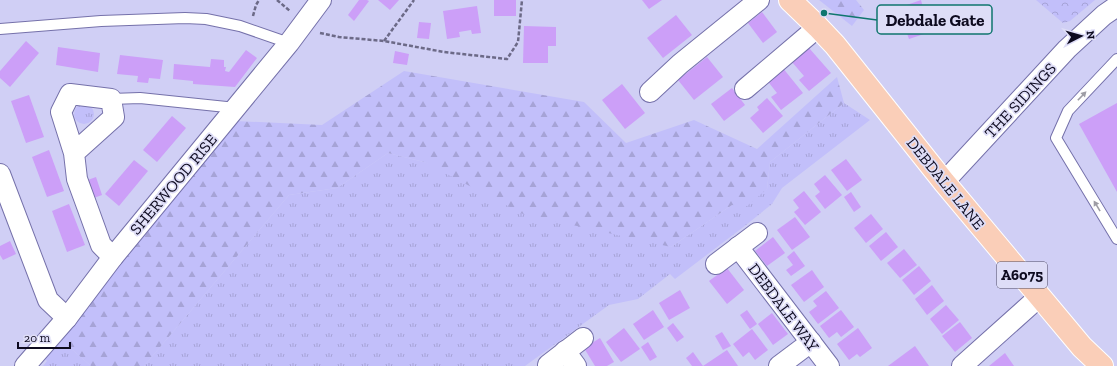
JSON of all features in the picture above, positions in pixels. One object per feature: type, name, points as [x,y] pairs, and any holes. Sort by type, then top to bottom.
[{"type":"main road","name":"DEBDALE LANE","points":[[790,0],[838,48],[944,182],[1039,297],[1082,347],[1102,366]]},
{"type":"street","name":"SHERWOOD RISE","points":[[25,366],[67,318],[112,257],[236,108],[293,28],[321,0]]},
{"type":"street","points":[[650,92],[680,64],[759,0]]},
{"type":"street","name":"THE SIDINGS","points":[[944,182],[1067,49],[1104,14],[1117,6]]},
{"type":"street","points":[[745,89],[818,27]]},
{"type":"street","points":[[74,153],[114,117],[111,99],[70,94],[61,112],[74,153],[78,179],[88,209],[101,245],[112,257]]},
{"type":"street","points":[[0,174],[48,300],[67,318]]},
{"type":"street","name":"DEBDALE WAY","points":[[716,264],[757,233]]},
{"type":"street","name":"DEBDALE WAY","points":[[738,247],[829,366]]},
{"type":"street","points":[[962,366],[1039,297]]},
{"type":"street","points":[[548,365],[571,359],[583,338]]},
{"type":"street","points":[[779,366],[810,342]]},
{"type":"lane","points":[[0,29],[185,18],[206,19],[240,26],[293,28]]},
{"type":"lane","points":[[1117,59],[1068,111],[1056,138],[1117,239]]},
{"type":"lane","points":[[111,99],[140,98],[236,108]]},
{"type":"path","points":[[253,17],[259,0]]},
{"type":"path","points":[[277,0],[293,28],[339,37],[384,41],[444,52],[507,59],[518,42],[522,0]]},
{"type":"path","points":[[384,41],[414,0]]},
{"type":"green space","points":[[819,0],[856,0],[864,10],[852,26]]},
{"type":"green space","points":[[1036,0],[1095,0],[1070,21],[1063,23]]},
{"type":"green space","points":[[404,71],[584,102],[626,143],[694,120],[757,149],[837,77],[844,103],[770,162],[767,189],[747,206],[732,205],[671,247],[523,214],[424,162],[388,153],[337,188],[289,195],[144,366],[91,366],[60,339],[235,121],[322,125]]},
{"type":"green space","points":[[844,103],[870,120],[782,188],[772,204],[675,279],[670,274],[638,299],[609,305],[525,366],[144,366],[289,195],[337,188],[388,153],[424,162],[671,247],[732,205],[767,189],[770,162]]},
{"type":"green space","points":[[80,104],[88,104],[94,110],[94,118],[88,124],[80,124],[74,118],[74,110]]},
{"type":"green space","points":[[60,339],[91,366],[43,366],[47,361],[43,357]]},
{"type":"building","points":[[359,0],[369,1],[354,21],[348,15]]},
{"type":"building","points":[[378,0],[399,0],[390,10]]},
{"type":"building","points":[[494,0],[516,0],[516,16],[494,16]]},
{"type":"building","points":[[642,0],[662,0],[649,9]]},
{"type":"building","points":[[921,0],[923,8],[919,9],[927,33],[909,39],[898,8]]},
{"type":"building","points":[[477,6],[481,33],[472,34],[471,30],[459,32],[460,37],[447,39],[443,11]]},
{"type":"building","points":[[762,12],[777,32],[763,43],[748,23]]},
{"type":"building","points":[[676,15],[692,35],[663,58],[647,38]]},
{"type":"building","points":[[419,22],[431,23],[429,39],[417,38]]},
{"type":"building","points":[[524,26],[556,27],[556,46],[548,46],[548,63],[523,63]]},
{"type":"building","points":[[26,41],[39,53],[10,87],[0,78],[0,71]]},
{"type":"building","points":[[58,47],[100,53],[98,72],[56,65]]},
{"type":"building","points":[[809,48],[831,73],[809,91],[799,80],[804,76],[792,62]]},
{"type":"building","points":[[246,50],[257,58],[235,87],[193,84],[193,81],[173,79],[174,64],[210,67],[211,59],[224,60],[224,67],[226,67],[225,71],[229,72]]},
{"type":"building","points":[[395,51],[409,54],[407,65],[393,63]]},
{"type":"building","points":[[120,55],[163,60],[160,79],[149,78],[148,83],[137,82],[138,76],[117,74]]},
{"type":"building","points":[[707,57],[723,77],[694,100],[678,80]]},
{"type":"building","points":[[782,67],[803,93],[781,110],[771,97],[777,93],[766,79]]},
{"type":"building","points":[[622,84],[645,113],[625,129],[602,100]]},
{"type":"building","points":[[732,88],[745,105],[724,121],[711,104]]},
{"type":"building","points":[[29,95],[44,137],[26,143],[11,101]]},
{"type":"building","points":[[767,98],[783,116],[763,133],[750,118],[759,110],[757,107]]},
{"type":"building","points":[[1117,103],[1117,192],[1079,124]]},
{"type":"building","points":[[172,116],[186,128],[157,162],[143,150]]},
{"type":"building","points":[[49,150],[64,191],[47,197],[32,157]]},
{"type":"building","points":[[846,159],[862,180],[847,191],[831,170]]},
{"type":"building","points":[[134,160],[148,171],[119,206],[105,194]]},
{"type":"building","points":[[825,175],[842,195],[825,209],[815,196],[820,192],[814,184]]},
{"type":"building","points":[[96,177],[102,195],[91,199],[85,181]]},
{"type":"building","points":[[804,191],[821,212],[805,225],[794,212],[799,208],[793,200]]},
{"type":"building","points":[[851,192],[861,207],[854,212],[844,197]]},
{"type":"building","points":[[69,204],[85,245],[67,252],[52,211]]},
{"type":"building","points":[[871,214],[883,229],[866,243],[854,228]]},
{"type":"building","points":[[795,217],[810,237],[792,250],[777,230]]},
{"type":"building","points":[[886,232],[898,247],[881,261],[869,246]]},
{"type":"building","points":[[773,237],[785,253],[767,266],[755,251]]},
{"type":"building","points":[[10,241],[16,254],[3,260],[0,255],[0,246]]},
{"type":"building","points":[[904,249],[917,265],[900,278],[887,263]]},
{"type":"building","points":[[794,251],[805,266],[791,276],[786,270],[793,265],[787,257]]},
{"type":"building","points":[[919,266],[931,281],[914,295],[902,280]]},
{"type":"building","points":[[727,268],[744,290],[727,304],[709,281]]},
{"type":"building","points":[[812,270],[824,287],[804,302],[791,285]]},
{"type":"building","points":[[932,285],[944,301],[927,315],[915,299]]},
{"type":"building","points":[[680,290],[690,308],[669,320],[659,303]]},
{"type":"building","points":[[826,291],[839,308],[818,324],[809,312],[817,306],[813,301]]},
{"type":"building","points":[[946,305],[959,320],[942,334],[930,319]]},
{"type":"building","points":[[653,310],[664,327],[644,340],[633,324]]},
{"type":"building","points":[[747,310],[757,324],[750,329],[740,315]]},
{"type":"building","points":[[841,310],[854,327],[841,337],[837,332],[829,338],[820,326]]},
{"type":"building","points":[[772,313],[788,334],[773,345],[758,324]]},
{"type":"building","points":[[960,322],[972,338],[955,352],[942,336]]},
{"type":"building","points":[[673,323],[684,337],[677,342],[667,328]]},
{"type":"building","points":[[624,328],[640,349],[621,362],[606,342]]},
{"type":"building","points":[[858,328],[872,348],[860,357],[857,354],[849,360],[837,344]]},
{"type":"building","points":[[752,329],[768,350],[755,360],[749,352],[743,357],[733,344]]},
{"type":"building","points":[[722,332],[731,346],[723,350],[715,336]]},
{"type":"building","points":[[600,338],[614,362],[607,366],[595,366],[584,348]]},
{"type":"building","points":[[648,342],[657,357],[650,361],[641,347]]},
{"type":"building","points":[[915,346],[929,366],[888,366]]},
{"type":"building","points":[[727,350],[738,366],[703,366]]},
{"type":"building","points":[[693,352],[703,366],[692,366],[686,358]]},
{"type":"building","points":[[1005,353],[1014,366],[989,366]]},
{"type":"place","name":"Debdale Gate","points":[[824,13]]}]
